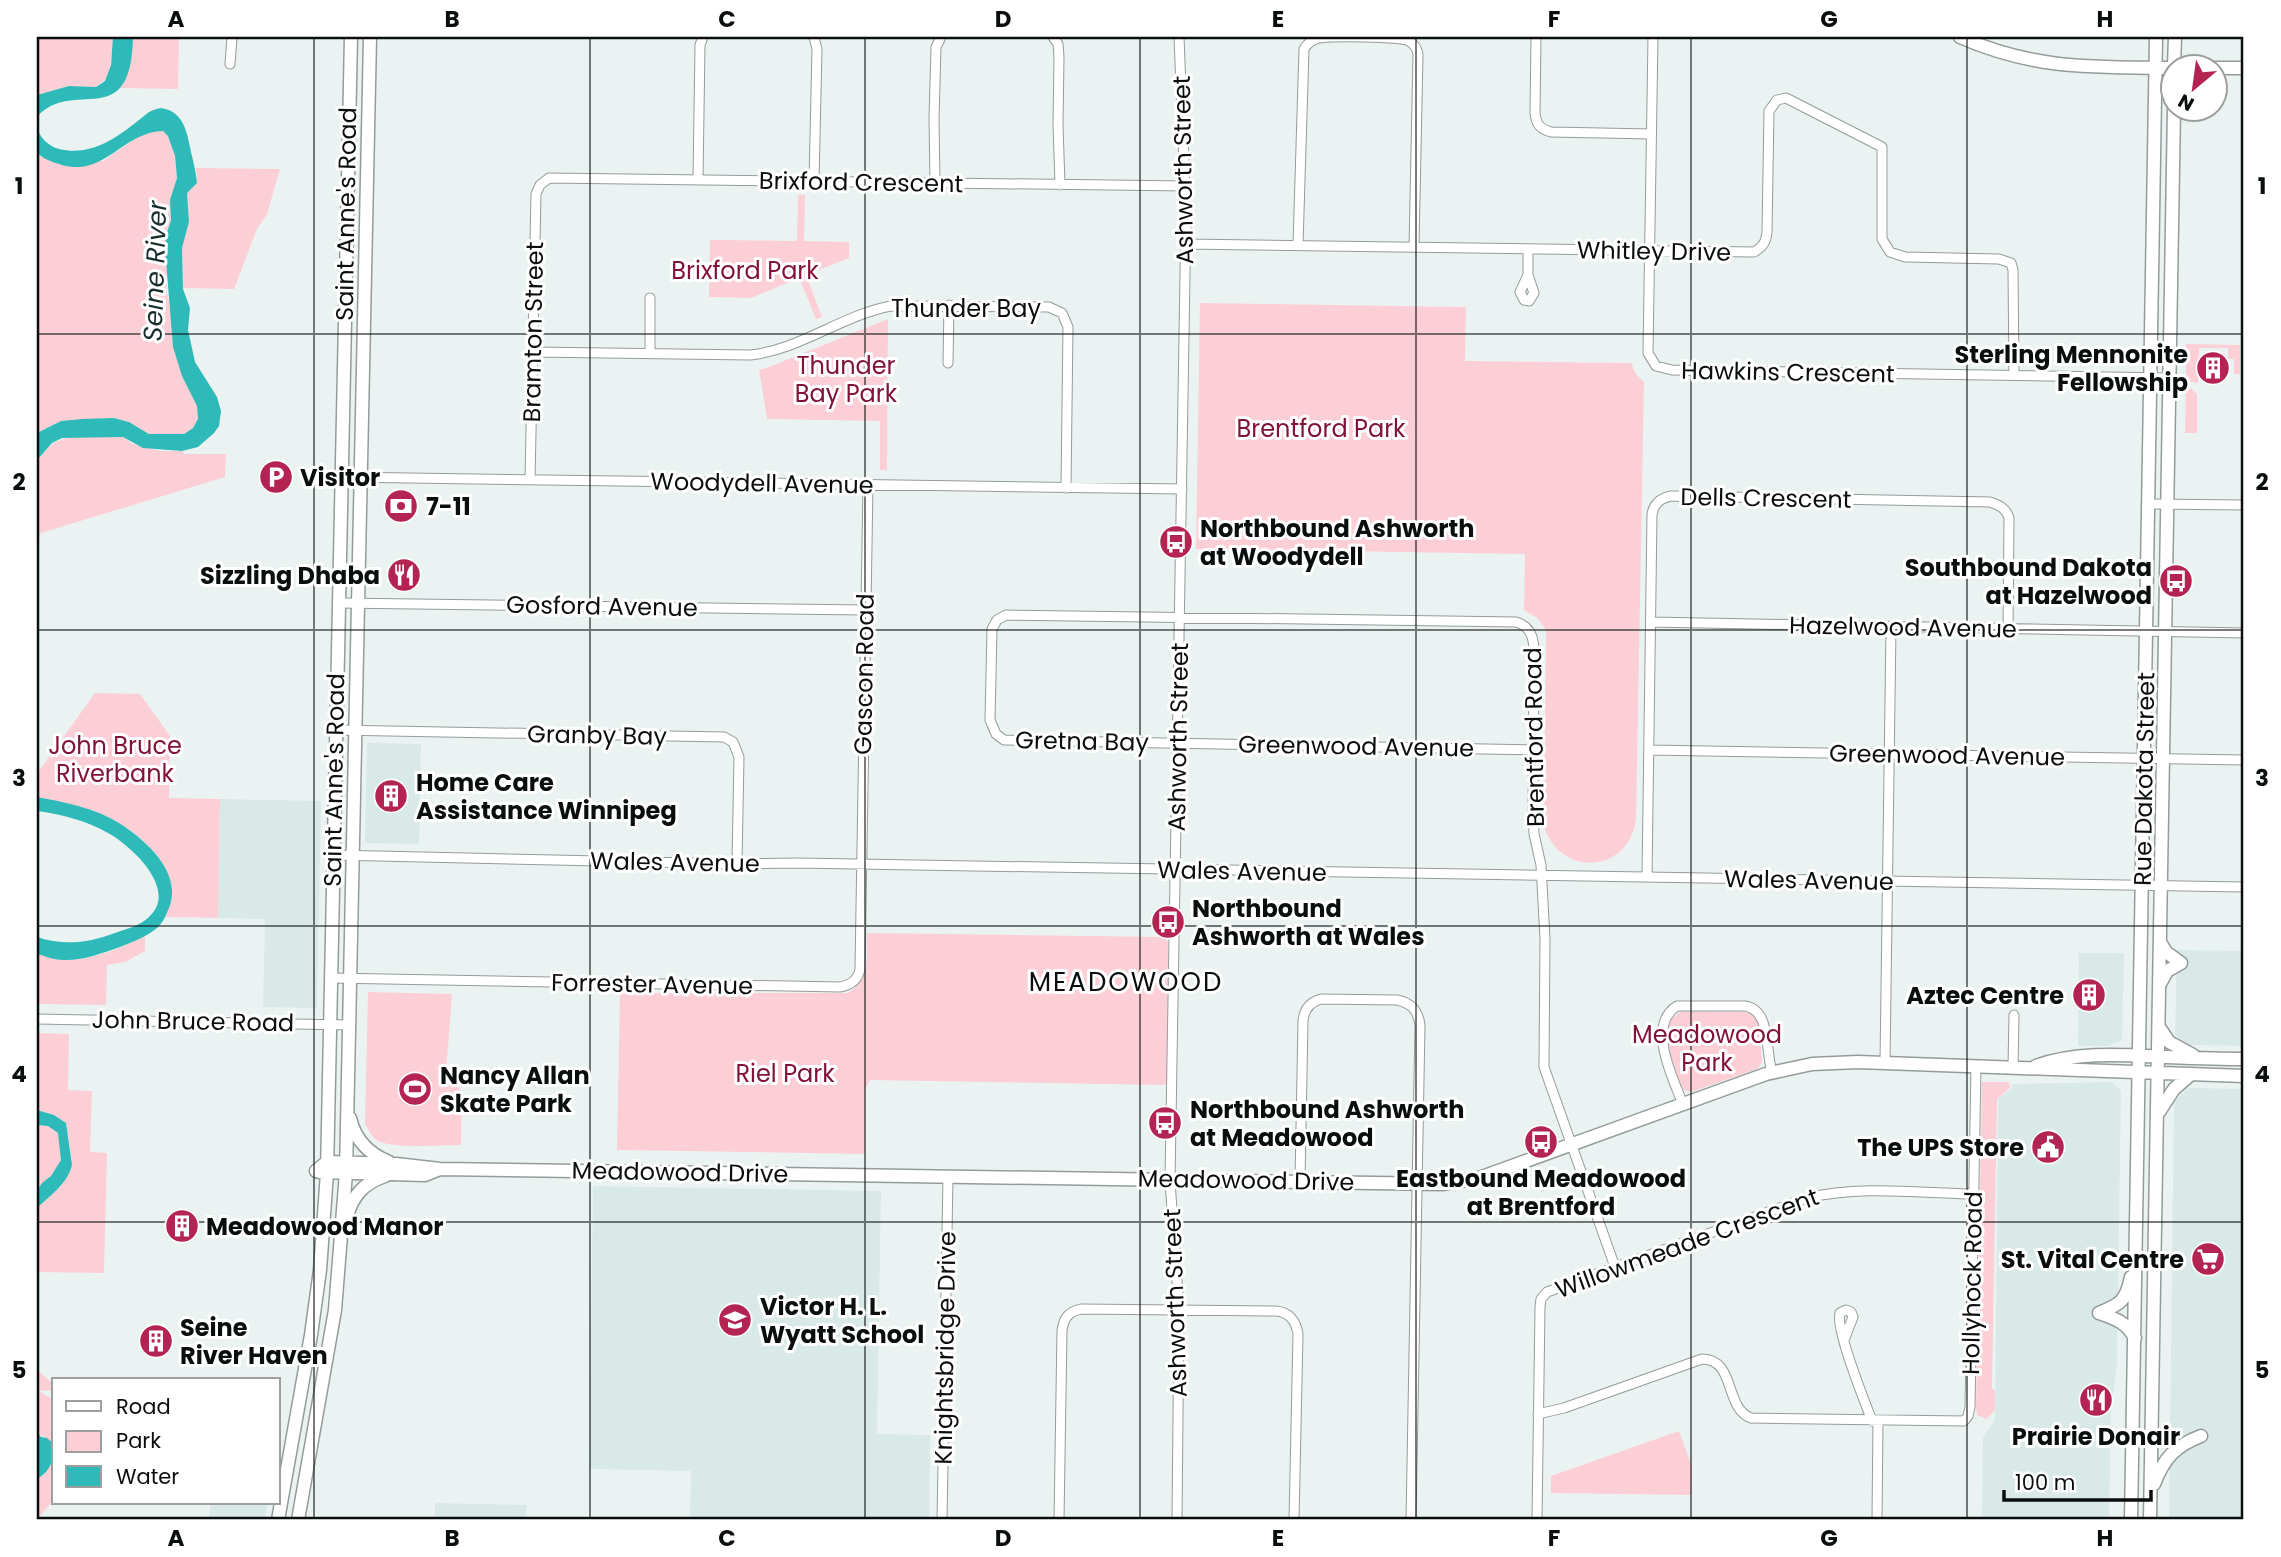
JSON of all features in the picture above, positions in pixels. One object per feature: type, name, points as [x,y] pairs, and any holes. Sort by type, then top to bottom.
[{"type":"main road","name":"Saint Anne's Road","points":[[278,1520],[299,1412],[320,1270],[327,1167],[351,37]]},
{"type":"main road","name":"Saint Anne's Road","points":[[298,1520],[335,1310],[346,1168],[370,37]]},
{"type":"main road","points":[[1960,37],[1990,50],[2046,64],[2158,67]]},
{"type":"main road","name":"Rue Dakota Street","points":[[2131,1520],[2139,1055],[2163,759],[2148,504],[2150,377],[2164,122]]},
{"type":"main road","name":"Rue Dakota Street","points":[[2150,1520],[2160,942],[2152,885],[2144,758],[2167,504],[2174,122]]},
{"type":"main road","points":[[336,733],[354,734]]},
{"type":"main road","points":[[2160,942],[2166,952],[2182,963],[2167,971],[2160,984]]},
{"type":"main road","points":[[2159,1027],[2169,1042],[2200,1058]]},
{"type":"main road","name":"Meadowood Drive","points":[[2033,1067],[2052,1060],[2124,1054],[2244,1059]]},
{"type":"main road","name":"Meadowood Drive","points":[[327,1167],[394,1169],[425,1175],[440,1169],[1452,1183],[1479,1178],[1772,1072],[1822,1063],[2033,1067],[2052,1070],[2244,1076]]},
{"type":"main road","points":[[2157,1115],[2169,1095],[2190,1075]]},
{"type":"main road","points":[[342,1237],[349,1208],[360,1189],[394,1169],[370,1152],[357,1137],[348,1102]]},
{"type":"main road","points":[[2135,1339],[2129,1327],[2099,1313],[2120,1304],[2128,1291],[2136,1256]]},
{"type":"main road","points":[[299,1412],[318,1414]]},
{"type":"main road","points":[[2151,1494],[2162,1464],[2182,1444],[2201,1436]]},
{"type":"street","points":[[230,64],[232,37]]},
{"type":"street","points":[[698,179],[703,37]]},
{"type":"street","points":[[814,37],[817,49],[814,181]]},
{"type":"street","points":[[935,183],[937,44],[941,37]]},
{"type":"street","points":[[1053,37],[1058,44],[1059,57],[1060,185]]},
{"type":"street","name":"Ashworth Street","points":[[1177,1520],[1179,1310],[1170,1179],[1186,244],[1179,37]]},
{"type":"street","points":[[1298,245],[1304,49],[1309,42],[1320,37],[1388,38],[1409,41],[1419,54],[1414,247]]},
{"type":"street","points":[[1536,37],[1535,113],[1536,122],[1541,128],[1551,132],[1651,134]]},
{"type":"street","name":"Hawkins Crescent","points":[[1653,37],[1648,353],[1653,364],[1672,370],[2169,377]]},
{"type":"street","name":"Whitley Drive","points":[[1186,244],[1754,252],[1761,248],[1768,232],[1769,111],[1777,100],[1786,98],[1882,147],[1882,239],[1890,252],[1905,257],[1999,259],[2011,263],[2014,375]]},
{"type":"street","name":"Brixford Crescent","points":[[540,185],[554,177],[1185,186]]},
{"type":"street","name":"Bramton Street","points":[[530,480],[536,194],[540,185]]},
{"type":"street","points":[[1528,249],[1528,275]]},
{"type":"street","points":[[650,298],[650,353]]},
{"type":"street","name":"Thunder Bay","points":[[533,352],[761,354],[883,307],[900,304],[1049,307],[1064,316],[1068,334],[1066,488]]},
{"type":"street","points":[[948,363],[949,305]]},
{"type":"street","name":"Woodydell Avenue","points":[[341,477],[1182,489]]},
{"type":"street","name":"Gascon Road","points":[[860,864],[868,485]]},
{"type":"street","name":"Dells Crescent","points":[[1647,877],[1652,515],[1654,507],[1666,497],[1990,502],[2004,509],[2009,518],[2008,629]]},
{"type":"street","points":[[2148,504],[2244,505]]},
{"type":"street","name":"Gosford Avenue","points":[[338,603],[865,610]]},
{"type":"street","name":"Gretna Bay","points":[[1178,742],[1004,740],[996,734],[990,720],[992,629],[997,620],[1006,615],[1180,617]]},
{"type":"street","name":"Brentford Road","points":[[1180,617],[1521,624],[1532,634],[1534,824],[1541,875],[1545,939],[1544,1067],[1615,1267]]},
{"type":"street","name":"Hazelwood Avenue","points":[[1651,622],[2244,633]]},
{"type":"street","points":[[1885,1063],[1891,627]]},
{"type":"street","name":"Granby Bay","points":[[354,734],[724,737],[733,742],[739,757],[737,864]]},
{"type":"street","name":"Greenwood Avenue","points":[[1178,742],[1533,750]]},
{"type":"street","name":"Greenwood Avenue","points":[[1649,750],[2244,760]]},
{"type":"street","name":"Wales Avenue","points":[[333,855],[737,864],[2244,887]]},
{"type":"street","name":"Forrester Avenue","points":[[330,978],[846,986],[859,975],[860,969],[860,864]]},
{"type":"street","points":[[1300,1181],[1303,1021],[1306,1010],[1321,999],[1397,1000],[1409,1003],[1417,1012],[1420,1025],[1411,1520]]},
{"type":"street","points":[[1683,1104],[1663,1047],[1664,1021],[1677,1006],[1745,1006],[1755,1009],[1764,1024],[1772,1072]]},
{"type":"street","points":[[2013,1067],[2014,1015]]},
{"type":"street","name":"John Bruce Road","points":[[37,1019],[349,1025]]},
{"type":"street","name":"Hollyhock Road","points":[[1875,1421],[1959,1422],[1968,1416],[1976,1066]]},
{"type":"street","name":"Knightsbridge Drive","points":[[943,1520],[948,1176]]},
{"type":"street","name":"Willowmeade Crescent","points":[[1537,1520],[1540,1307],[1544,1295],[1550,1290],[1824,1194],[1847,1191],[1973,1194]]},
{"type":"street","points":[[1059,1520],[1062,1330],[1065,1318],[1081,1308],[1281,1311],[1288,1315],[1296,1325],[1298,1334],[1294,1520]]},
{"type":"street","points":[[1844,1340],[1875,1421],[1877,1520]]},
{"type":"street","points":[[1538,1414],[1564,1408],[1708,1359],[1722,1367],[1740,1412],[1746,1416],[1757,1420],[1875,1421]]},
{"type":"shaded area","points":[[367,743],[421,744],[419,844],[365,843]]},
{"type":"shaded area","points":[[220,799],[321,801],[317,1008],[263,1007],[265,919],[218,918]]},
{"type":"shaded area","points":[[2177,950],[2244,951],[2244,1046],[2190,1045],[2178,1039],[2175,1034]]},
{"type":"shaded area","points":[[2079,953],[2124,953],[2122,1040],[2108,1046],[2078,1046]]},
{"type":"shaded area","points":[[2112,1082],[2121,1091],[2117,1364],[2111,1413],[2109,1520],[1982,1520],[1983,1437],[1995,1420],[1998,1099],[2012,1088],[2011,1084]]},
{"type":"shaded area","name":"St. Vital Centre","points":[[2188,1088],[2244,1089],[2244,1520],[2169,1520],[2174,1103]]},
{"type":"shaded area","name":"Victor H. L. Wyatt School","points":[[593,1186],[881,1191],[877,1434],[930,1435],[929,1520],[690,1520],[691,1471],[589,1469]]},
{"type":"shaded area","points":[[435,1503],[527,1505],[525,1520],[435,1520]]},
{"type":"shaded area","points":[[211,1504],[268,1504],[265,1520],[208,1520]]},
{"type":"green space","points":[[37,37],[113,37],[108,77],[96,87],[69,86],[37,95]]},
{"type":"green space","points":[[133,37],[179,37],[178,89],[119,88],[122,86]]},
{"type":"green space","points":[[163,131],[168,135],[175,157],[177,178],[170,200],[171,220],[166,236],[167,292],[182,376],[197,406],[198,419],[193,428],[184,434],[149,434],[129,422],[114,418],[61,421],[37,433],[37,153],[41,157],[103,161],[139,136]]},
{"type":"green space","points":[[196,168],[280,169],[267,214],[257,229],[234,289],[183,288],[182,248],[189,222],[186,193],[197,183]]},
{"type":"green space","name":"Brixford Park","points":[[798,195],[805,195],[804,241],[849,242],[849,258],[806,275],[822,317],[816,319],[799,278],[751,298],[709,297],[710,240],[797,241]]},
{"type":"green space","name":"Brentford Park","points":[[1200,303],[1466,307],[1465,361],[1631,363],[1644,382],[1636,819],[1631,837],[1621,851],[1608,859],[1593,863],[1578,861],[1564,855],[1552,843],[1544,826],[1546,630],[1537,618],[1524,610],[1525,554],[1196,549]]},
{"type":"green space","name":"Thunder Bay Park","points":[[888,319],[887,470],[880,470],[880,421],[767,419],[759,369]]},
{"type":"green space","points":[[2186,344],[2240,345],[2240,374],[2234,374],[2234,359],[2228,359],[2228,348],[2199,348],[2198,383],[2186,381]]},
{"type":"green space","points":[[2186,384],[2197,394],[2197,433],[2185,433]]},
{"type":"green space","points":[[83,437],[123,437],[133,444],[160,451],[183,451],[184,454],[226,454],[225,477],[41,533],[37,544],[37,460],[56,442]]},
{"type":"green space","name":"John Bruce Riverbank","points":[[95,693],[140,694],[170,736],[169,798],[220,799],[218,918],[165,917],[172,898],[170,879],[157,856],[138,836],[106,816],[37,797],[37,771]]},
{"type":"green space","name":"Riel Park","points":[[867,933],[1164,937],[1168,942],[1167,1082],[1165,1085],[870,1080],[865,1089],[865,1154],[617,1150],[620,993],[848,993],[861,981],[864,974]]},
{"type":"green space","points":[[145,935],[145,951],[125,962],[107,965],[106,1005],[37,1004],[37,954],[61,960],[75,960],[117,949]]},
{"type":"green space","points":[[368,992],[452,994],[446,1074],[462,1091],[461,1145],[395,1145],[378,1141],[369,1131],[365,1124]]},
{"type":"green space","name":"Meadowood Park","points":[[1682,1011],[1745,1012],[1752,1015],[1759,1025],[1762,1062],[1757,1069],[1691,1092],[1684,1090],[1673,1065],[1668,1036],[1671,1019]]},
{"type":"green space","points":[[37,1033],[69,1034],[68,1090],[92,1091],[90,1152],[107,1153],[104,1273],[37,1272],[37,1208],[60,1187],[72,1165],[66,1123],[54,1115],[37,1110]]},
{"type":"green space","points":[[1982,1082],[2009,1082],[2010,1088],[1997,1099],[1992,1388],[1995,1391],[1995,1410],[1986,1419],[1977,1415],[1976,1408]]},
{"type":"green space","points":[[37,1125],[48,1126],[58,1133],[61,1155],[55,1172],[37,1191]]},
{"type":"green space","points":[[37,1370],[52,1382],[52,1390],[39,1391],[52,1399],[52,1442],[37,1432]]},
{"type":"green space","points":[[1679,1431],[1692,1467],[1691,1495],[1551,1493],[1551,1476]]},
{"type":"green space","points":[[52,1463],[52,1501],[37,1520],[37,1479]]},
{"type":"water","points":[[113,37],[133,37],[130,67],[122,85],[111,95],[67,101],[51,106],[37,117],[37,95],[69,86],[96,87],[105,81],[111,65]]},
{"type":"water","name":"Seine River","points":[[161,108],[176,114],[184,126],[196,172],[197,183],[187,193],[189,222],[182,248],[183,289],[190,308],[188,330],[195,362],[217,397],[221,411],[219,426],[198,447],[182,451],[143,448],[123,437],[62,438],[52,443],[37,460],[37,433],[61,421],[114,418],[129,422],[149,434],[184,434],[193,428],[198,419],[197,406],[182,376],[173,347],[165,248],[171,220],[170,200],[177,178],[175,156],[168,136],[163,131],[149,133],[136,138],[102,160],[77,167],[55,163],[37,153],[37,127],[42,138],[51,146],[70,151],[90,149]]},
{"type":"water","points":[[37,797],[100,813],[129,830],[150,848],[171,882],[169,908],[158,927],[130,943],[85,958],[60,960],[37,954],[37,937],[57,942],[86,941],[137,925],[149,917],[157,906],[159,894],[149,870],[118,839],[92,825],[37,811]]},
{"type":"water","points":[[37,1110],[54,1115],[66,1123],[72,1165],[63,1183],[37,1208],[37,1191],[61,1160],[58,1133],[48,1126],[37,1125]]},
{"type":"water","points":[[37,1432],[52,1442],[52,1460],[46,1472],[37,1479]]},
{"type":"place","name":"Sterling Mennonite Fellowship","points":[[2213,368]]},
{"type":"place","name":"Visitor","points":[[276,477]]},
{"type":"place","name":"7-11","points":[[401,506]]},
{"type":"place","name":"Northbound Ashworth at Woodydell","points":[[1176,542]]},
{"type":"place","name":"Sizzling Dhaba","points":[[404,575]]},
{"type":"place","name":"Southbound Dakota at Hazelwood","points":[[2176,581]]},
{"type":"place","name":"Home Care Assistance Winnipeg","points":[[391,796]]},
{"type":"place","name":"Northbound Ashworth at Wales","points":[[1168,922]]},
{"type":"place","name":"Aztec Centre","points":[[2089,995]]},
{"type":"place","name":"Nancy Allan Skate Park","points":[[415,1089]]},
{"type":"place","name":"Northbound Ashworth at Meadowood","points":[[1165,1123]]},
{"type":"place","name":"Eastbound Meadowood at Brentford","points":[[1541,1142]]},
{"type":"place","name":"The UPS Store","points":[[2048,1147]]},
{"type":"place","name":"Meadowood Manor","points":[[182,1226]]},
{"type":"place","name":"St. Vital Centre","points":[[2208,1259]]},
{"type":"place","name":"Victor H. L. Wyatt School","points":[[735,1320]]},
{"type":"place","name":"Seine River Haven","points":[[156,1341]]},
{"type":"place","name":"Prairie Donair","points":[[2096,1400]]},
{"type":"district","name":"MEADOWOOD","points":[[1126,982]]}]
